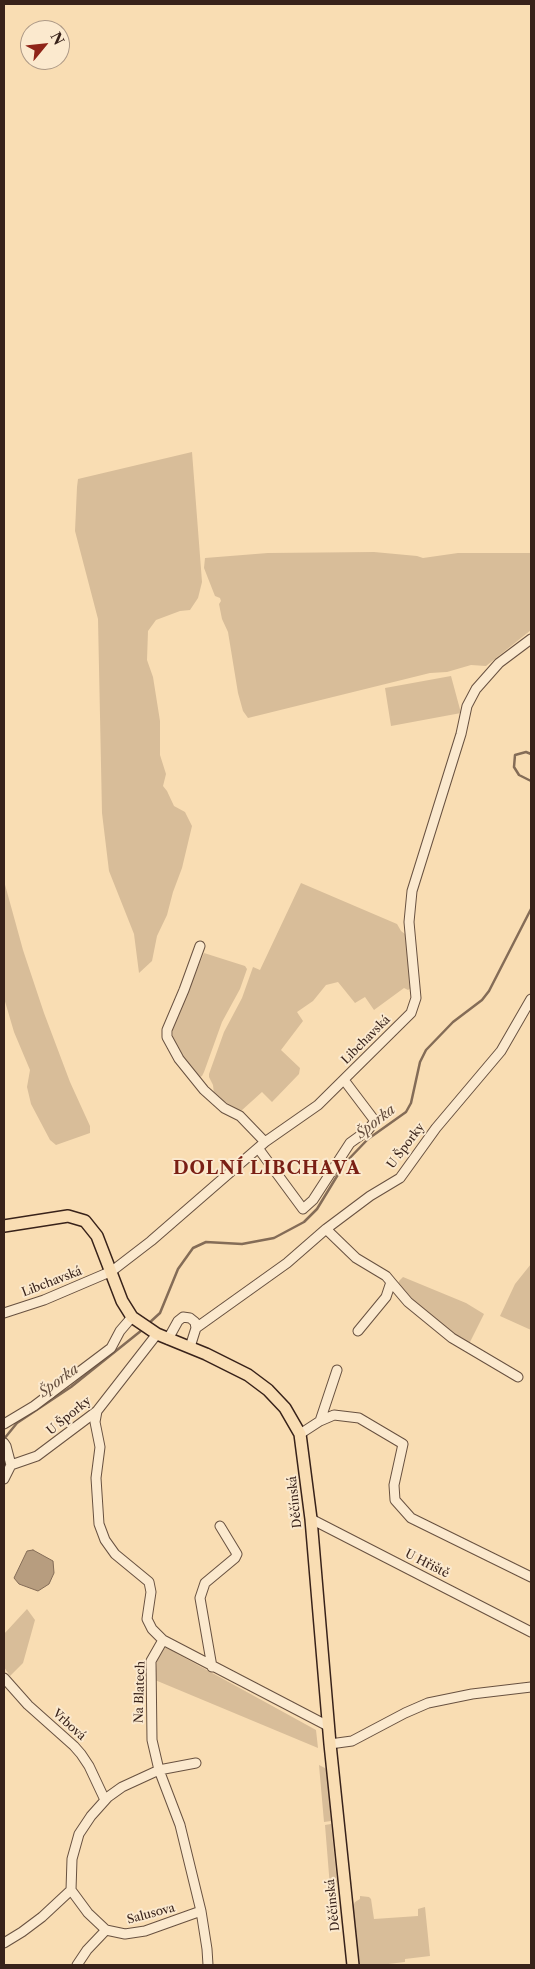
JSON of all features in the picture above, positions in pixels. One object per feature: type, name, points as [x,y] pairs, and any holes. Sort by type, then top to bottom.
[{"type":"main road","name":"Děčínská","points":[[4,1226],[62,1217],[82,1220],[92,1228],[97,1236],[125,1307],[136,1320],[159,1335],[190,1347],[248,1375],[268,1390],[284,1408],[300,1434],[311,1519],[328,1726],[353,1965]]},
{"type":"street","name":"Libchavská","points":[[4,1313],[44,1300],[112,1271],[151,1241],[262,1145],[318,1105],[411,1013],[416,998],[409,922],[411,900],[461,734],[467,706],[476,688],[499,663],[531,639]]},
{"type":"street","points":[[200,946],[167,1030],[167,1037],[179,1059],[204,1090],[224,1108],[240,1116],[262,1145],[303,1209],[313,1200],[350,1143],[368,1130],[375,1121],[344,1080]]},
{"type":"street","name":"U Šporky","points":[[11,1465],[37,1456],[97,1411],[159,1335],[183,1318],[190,1318],[195,1322],[196,1328],[287,1263],[326,1229],[370,1196],[400,1178],[436,1128],[501,1051],[531,999]]},
{"type":"street","points":[[326,1229],[356,1258],[386,1276],[408,1302],[452,1338],[518,1377]]},
{"type":"street","points":[[358,1331],[386,1297],[391,1282]]},
{"type":"street","points":[[4,1424],[34,1406],[111,1348],[120,1331],[136,1320]]},
{"type":"street","points":[[190,1347],[196,1328]]},
{"type":"street","points":[[320,1421],[337,1370]]},
{"type":"street","points":[[97,1411],[95,1422],[100,1447],[96,1478],[99,1524],[105,1540],[115,1554],[148,1582],[151,1592],[147,1618],[152,1630],[161,1643],[212,1666],[328,1726]]},
{"type":"street","points":[[300,1434],[320,1421],[334,1415],[359,1418],[403,1444],[394,1485],[395,1500],[411,1518],[531,1578]]},
{"type":"street","points":[[4,1479],[11,1465],[5,1444]]},
{"type":"street","name":"U Hřiště","points":[[311,1519],[531,1632]]},
{"type":"street","points":[[212,1666],[200,1598],[205,1583],[235,1558],[237,1554],[220,1526]]},
{"type":"street","name":"Na Blatech","points":[[161,1643],[151,1661],[152,1740],[159,1770],[180,1825],[201,1911],[208,1965]]},
{"type":"street","name":"Vrbová","points":[[4,1678],[28,1705],[81,1754],[89,1766],[105,1800]]},
{"type":"street","points":[[330,1744],[352,1741],[428,1703],[472,1694],[531,1687]]},
{"type":"street","points":[[78,1965],[87,1950],[106,1930],[88,1913],[71,1890],[72,1859],[79,1834],[105,1800],[122,1787],[159,1770],[196,1763]]},
{"type":"street","points":[[4,1943],[42,1917],[71,1890]]},
{"type":"street","name":"Salusova","points":[[106,1930],[125,1934],[145,1931],[201,1911]]},
{"type":"shaded area","points":[[192,452],[202,582],[198,598],[190,610],[180,611],[156,620],[148,631],[147,660],[153,677],[160,721],[160,755],[166,774],[163,786],[174,806],[185,812],[192,826],[182,868],[167,915],[157,936],[152,961],[139,973],[134,934],[109,871],[102,813],[98,619],[75,531],[77,487],[78,479]]},
{"type":"shaded area","points":[[374,552],[423,558],[458,553],[531,553],[531,630],[486,666],[471,665],[447,672],[430,673],[248,718],[243,711],[238,693],[228,632],[222,619],[219,604],[221,601],[220,598],[215,596],[204,568],[205,558],[268,553]]},
{"type":"shaded area","points":[[451,676],[461,713],[391,726],[385,688]]},
{"type":"shaded area","points":[[4,881],[23,950],[44,1013],[70,1082],[90,1126],[90,1133],[56,1145],[50,1140],[31,1104],[27,1087],[30,1070],[14,1032],[4,998]]},
{"type":"shaded area","points":[[301,883],[397,924],[405,934],[411,988],[408,990],[404,988],[374,1010],[365,997],[355,1003],[338,982],[326,985],[313,1001],[297,1012],[303,1021],[281,1050],[300,1068],[299,1074],[272,1102],[262,1092],[241,1111],[214,1094],[209,1074],[224,1032],[242,998],[253,967],[260,970]]},
{"type":"shaded area","points":[[204,953],[245,966],[247,969],[240,989],[222,1022],[204,1072],[198,1078],[180,1055],[173,1041],[173,1027]]},
{"type":"shaded area","points":[[531,1264],[531,1330],[500,1316],[515,1284]]},
{"type":"shaded area","points":[[403,1277],[466,1303],[484,1314],[469,1344],[455,1336],[406,1296],[398,1286],[399,1281]]},
{"type":"shaded area","points":[[33,1550],[53,1561],[54,1573],[49,1584],[38,1591],[19,1584],[14,1578],[27,1551]]},
{"type":"shaded area","points":[[27,1609],[35,1620],[23,1663],[10,1676],[4,1667],[4,1634]]},
{"type":"shaded area","points":[[165,1647],[316,1730],[318,1748],[155,1680],[157,1660]]},
{"type":"shaded area","points":[[319,1765],[325,1768],[328,1773],[331,1821],[324,1822]]},
{"type":"shaded area","points":[[331,1824],[337,1882],[334,1888],[330,1887],[325,1825]]},
{"type":"shaded area","points":[[360,1896],[371,1899],[374,1919],[418,1916],[418,1909],[425,1907],[430,1956],[405,1959],[405,1962],[360,1965],[353,1906],[360,1899]]},
{"type":"waterway","points":[[531,754],[526,752],[515,755],[514,767],[519,775],[531,781]]},
{"type":"waterway","name":"Šporka","points":[[148,1324],[160,1313],[178,1269],[193,1248],[206,1242],[242,1244],[274,1238],[304,1222],[317,1209],[345,1163],[368,1139],[406,1112],[411,1103],[420,1062],[426,1050],[453,1022],[482,1000],[489,991],[531,909]]},
{"type":"waterway","name":"Šporka","points":[[4,1439],[17,1423],[71,1387],[142,1330]]},
{"type":"district","name":"DOLNÍ LIBCHAVA","points":[[267,1169]]}]
